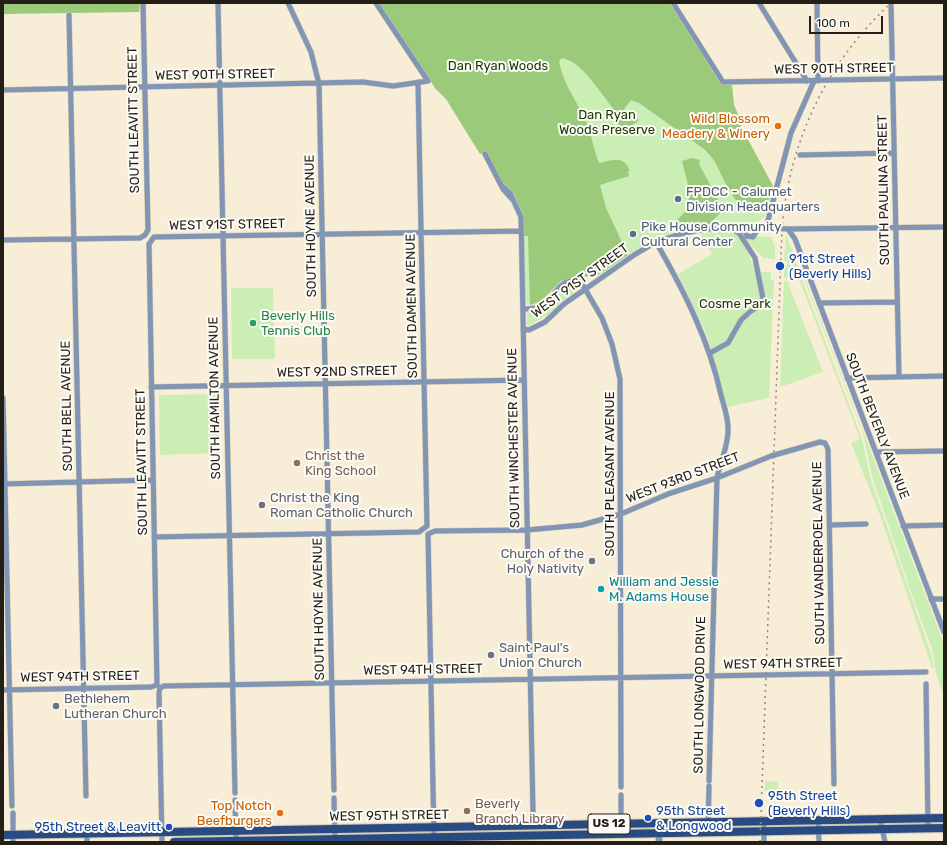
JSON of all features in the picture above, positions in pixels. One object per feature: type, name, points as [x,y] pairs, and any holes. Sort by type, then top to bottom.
[{"type":"main road","name":"WEST 95TH STREET","points":[[3,835],[13,839],[87,838],[161,832],[236,830],[944,818]]},
{"type":"main road","name":"WEST 95TH STREET","points":[[174,842],[310,841],[335,839],[385,840],[434,838],[461,840],[622,835],[659,838],[708,833],[944,828]]},
{"type":"street","name":"SOUTH LEAVITT STREET","points":[[74,239],[140,238],[145,235],[148,230],[143,3]]},
{"type":"street","name":"SOUTH HAMILTON AVENUE","points":[[218,3],[235,793]]},
{"type":"street","name":"SOUTH HOYNE AVENUE","points":[[288,3],[311,52],[319,84],[334,790]]},
{"type":"street","name":"WEST 90TH STREET","points":[[3,90],[363,82],[383,86],[428,81],[376,3]]},
{"type":"street","name":"WEST 90TH STREET","points":[[673,3],[724,82],[944,78]]},
{"type":"street","points":[[759,3],[807,81]]},
{"type":"street","points":[[766,228],[789,140],[816,81],[817,3]]},
{"type":"street","name":"SOUTH PAULINA STREET","points":[[891,3],[899,377]]},
{"type":"street","name":"SOUTH BELL AVENUE","points":[[69,15],[86,796]]},
{"type":"street","name":"SOUTH DAMEN AVENUE","points":[[329,534],[419,532],[425,529],[428,523],[418,82]]},
{"type":"street","points":[[800,155],[894,153]]},
{"type":"street","points":[[485,154],[502,189],[513,200],[521,217],[521,231]]},
{"type":"street","points":[[759,227],[755,235],[749,237],[745,235],[744,227],[759,227],[788,229],[944,227]]},
{"type":"street","name":"WEST 91ST STREET","points":[[523,329],[529,330],[545,322],[564,304],[634,255],[656,242],[680,234],[718,228],[734,229],[739,233],[753,253],[762,290],[762,303],[741,320],[728,343],[710,353]]},
{"type":"street","name":"SOUTH BEVERLY AVENUE","points":[[788,229],[795,239],[944,632]]},
{"type":"street","name":"WEST 91ST STREET","points":[[150,239],[154,237],[521,231]]},
{"type":"street","name":"SOUTH WINCHESTER AVENUE","points":[[521,231],[533,812]]},
{"type":"street","points":[[3,240],[74,239]]},
{"type":"street","name":"SOUTH LEAVITT STREET","points":[[150,239],[148,244],[157,688],[162,842]]},
{"type":"street","name":"SOUTH LONGWOOD DRIVE","points":[[656,242],[690,303],[710,353],[728,429],[727,441],[717,478],[708,833]]},
{"type":"street","points":[[523,309],[540,306],[546,302],[558,287],[566,282],[578,281],[586,289]]},
{"type":"street","name":"SOUTH PLEASANT AVENUE","points":[[586,289],[602,318],[619,368],[621,514],[621,787]]},
{"type":"street","points":[[819,303],[897,302]]},
{"type":"street","points":[[847,378],[944,376]]},
{"type":"street","name":"WEST 92ND STREET","points":[[151,387],[524,380]]},
{"type":"street","points":[[3,398],[12,806]]},
{"type":"street","name":"WEST 93RD STREET","points":[[431,681],[428,534],[435,531],[527,530],[582,525],[621,514],[668,494],[717,478],[773,456],[815,443],[825,443]]},
{"type":"street","name":"SOUTH VANDERPOEL AVENUE","points":[[825,443],[828,449],[831,525],[834,784]]},
{"type":"street","points":[[876,452],[944,450]]},
{"type":"street","points":[[4,484],[153,480]]},
{"type":"street","points":[[831,525],[866,524]]},
{"type":"street","points":[[903,526],[944,525]]},
{"type":"street","points":[[154,537],[329,534]]},
{"type":"street","points":[[931,599],[944,599]]},
{"type":"street","name":"WEST 94TH STREET","points":[[3,690],[926,672]]},
{"type":"street","points":[[431,681],[434,838]]},
{"type":"street","points":[[926,684],[928,828]]},
{"type":"street","points":[[621,795],[622,835]]},
{"type":"street","points":[[334,798],[335,839]]},
{"type":"street","points":[[235,800],[236,841]]},
{"type":"street","points":[[12,813],[13,839]]},
{"type":"street","points":[[880,818],[885,842]]},
{"type":"street","points":[[818,819],[819,842]]},
{"type":"street","points":[[764,820],[764,842]]},
{"type":"street","points":[[659,822],[659,838]]},
{"type":"street","points":[[460,827],[461,840]]},
{"type":"street","points":[[385,828],[385,840]]},
{"type":"street","points":[[310,829],[310,841]]},
{"type":"green space","points":[[3,3],[140,3],[139,12],[3,14]]},
{"type":"green space","name":"Dan Ryan Woods","points":[[379,3],[669,3],[677,13],[720,83],[732,85],[734,105],[740,119],[737,119],[774,188],[766,214],[759,221],[754,223],[706,226],[662,237],[632,252],[600,275],[595,277],[571,278],[561,281],[539,303],[529,305],[525,301],[523,218],[512,192],[501,181],[486,152],[480,154],[446,99],[435,88]]},
{"type":"green space","name":"Dan Ryan Woods","points":[[379,3],[669,3],[677,13],[720,83],[732,85],[734,105],[740,119],[737,119],[773,186],[769,199],[765,205],[759,209],[751,211],[744,208],[737,202],[713,159],[705,150],[639,103],[631,100],[624,109],[639,120],[629,127],[618,124],[610,111],[613,108],[590,78],[577,65],[562,58],[559,61],[561,70],[588,126],[598,161],[600,163],[618,160],[624,163],[630,171],[628,171],[629,176],[600,185],[606,208],[628,255],[596,276],[575,277],[561,281],[541,301],[530,305],[528,236],[524,236],[512,192],[501,181],[486,152],[480,154],[446,99],[435,88]]},
{"type":"green space","points":[[692,158],[700,160],[699,164],[725,213],[720,213],[708,225],[676,231],[675,221],[682,215],[689,201],[688,186],[682,161]]},
{"type":"green space","name":"Cosme Park","points":[[726,230],[738,234],[748,253],[755,272],[771,272],[771,280],[774,280],[769,398],[727,407],[706,333],[678,274],[712,254],[700,233]]},
{"type":"green space","points":[[786,234],[801,276],[790,279],[790,277],[784,278],[784,266],[787,266],[787,261],[784,261]]},
{"type":"green space","points":[[758,236],[771,237],[775,247],[775,259],[763,258],[744,237],[751,240]]},
{"type":"green space","points":[[802,280],[862,439],[871,480],[932,657],[934,668],[932,668],[880,515],[851,443],[860,439],[800,281]]},
{"type":"green space","points":[[784,281],[787,281],[823,372],[780,387]]},
{"type":"green space","points":[[805,281],[944,644],[944,696],[937,678],[932,648],[915,604],[872,476],[863,433]]},
{"type":"green space","points":[[575,283],[578,285],[578,291],[561,302],[549,314],[529,326],[527,325],[527,311],[537,310],[562,287]]},
{"type":"green space","name":"Beverly Hills Tennis Club","points":[[231,288],[273,288],[275,359],[232,359]]},
{"type":"green space","points":[[219,394],[220,453],[160,455],[159,395]]},
{"type":"green space","points":[[765,781],[778,782],[778,797],[771,794],[771,791],[765,791]]},
{"type":"railway","points":[[760,842],[782,229],[786,196],[793,165],[803,134],[815,105],[830,77],[868,26],[891,3]]},
{"type":"place","name":"Wild Blossom Meadery & Winery","points":[[778,126]]},
{"type":"place","name":"FPDCC - Calumet Division Headquarters","points":[[678,199]]},
{"type":"place","name":"Pike House Community Cultural Center","points":[[633,234]]},
{"type":"place","name":"91st Street (Beverly Hills)","points":[[780,266]]},
{"type":"place","name":"Beverly Hills Tennis Club","points":[[253,323]]},
{"type":"place","name":"Christ the King School","points":[[297,463]]},
{"type":"place","name":"Christ the King Roman Catholic Church","points":[[262,505]]},
{"type":"place","name":"Church of the Holy Nativity","points":[[592,561]]},
{"type":"place","name":"William and Jessie M. Adams House","points":[[601,589]]},
{"type":"place","name":"Saint Paul's Union Church","points":[[491,655]]},
{"type":"place","name":"Bethlehem Lutheran Church","points":[[56,706]]},
{"type":"place","name":"95th Street (Beverly Hills)","points":[[759,803]]},
{"type":"place","name":"Beverly Branch Library","points":[[467,811]]},
{"type":"place","name":"Top Notch Beefburgers","points":[[280,813]]},
{"type":"place","name":"95th Street & Longwood","points":[[648,818]]},
{"type":"place","name":"95th Street & Leavitt","points":[[169,827]]},
{"type":"park label","name":"Dan Ryan Woods Preserve","points":[[607,122]]}]
